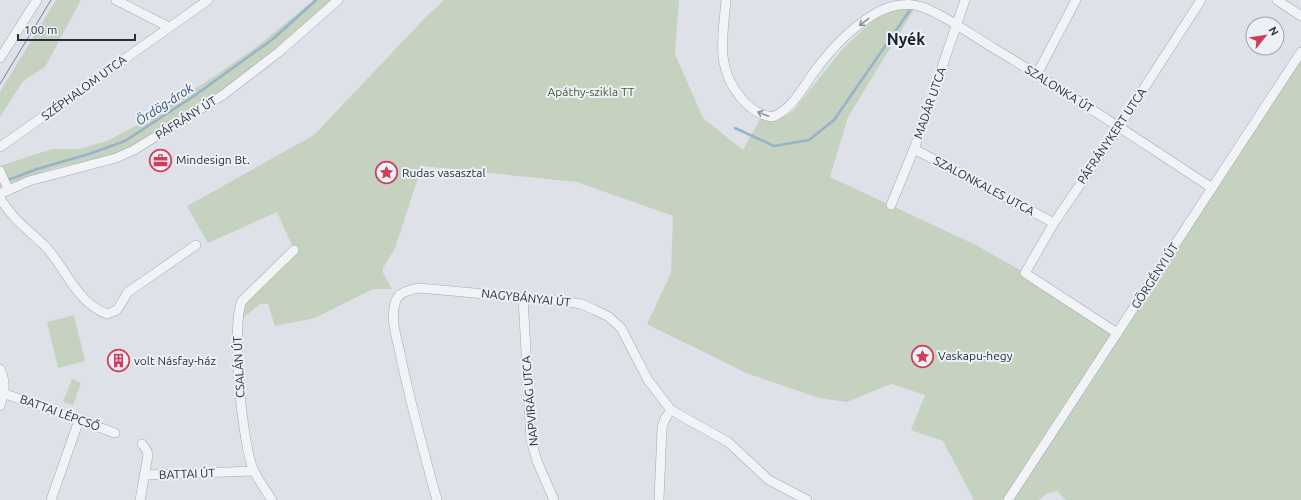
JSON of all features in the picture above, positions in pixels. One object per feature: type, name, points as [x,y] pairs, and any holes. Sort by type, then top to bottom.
[{"type":"street","points":[[0,58],[37,0]]},
{"type":"street","points":[[116,0],[169,27]]},
{"type":"street","name":"SZÉPHALOM UTCA","points":[[0,147],[208,0]]},
{"type":"street","name":"PÁFRÁNY ÚT","points":[[4,191],[56,173],[116,158],[134,150],[223,95],[279,52],[338,0]]},
{"type":"street","name":"SZALONKA ÚT","points":[[726,0],[722,39],[724,68],[728,79],[745,104],[762,115],[772,117],[780,114],[793,103],[818,67],[848,34],[873,15],[900,2],[919,7],[956,26],[1037,74],[1212,188]]},
{"type":"street","name":"MADÁR UTCA","points":[[891,204],[914,149],[965,0]]},
{"type":"street","points":[[1037,74],[1076,0]]},
{"type":"street","name":"PÁFRÁNYKERT UTCA","points":[[1117,334],[1025,273],[1054,223],[1119,127],[1201,0]]},
{"type":"street","points":[[1277,0],[1301,16]]},
{"type":"street","name":"GÖRGÉNYI ÚT","points":[[1008,500],[1301,52]]},
{"type":"street","name":"SZALONKALES UTCA","points":[[914,149],[1054,223]]},
{"type":"street","points":[[0,172],[4,191]]},
{"type":"street","points":[[0,198],[16,221],[46,248],[72,285],[94,306],[107,314],[117,310],[128,292],[196,245]]},
{"type":"street","name":"CSALÁN ÚT","points":[[272,500],[254,471],[246,442],[242,414],[237,330],[238,310],[242,301],[294,250]]},
{"type":"street","name":"NAGYBÁNYAI ÚT","points":[[437,500],[412,410],[394,324],[396,302],[401,294],[419,288],[523,298],[563,300],[581,304],[609,317],[621,328],[648,380],[671,410],[728,442],[769,480],[807,500]]},
{"type":"street","name":"NAPVIRÁG UTCA","points":[[523,298],[531,440],[537,461],[554,500]]},
{"type":"street","points":[[0,369],[4,379],[0,406]]},
{"type":"street","name":"BATTAI LÉPCSŐ","points":[[2,392],[115,433]]},
{"type":"street","points":[[659,500],[662,428],[665,419],[671,410]]},
{"type":"street","points":[[51,500],[79,420]]},
{"type":"street","points":[[142,444],[147,450],[148,455],[145,475]]},
{"type":"street","name":"BATTAI ÚT","points":[[140,500],[145,475],[254,471]]},
{"type":"green space","points":[[56,0],[81,0],[45,67],[23,81],[0,117],[0,92]]},
{"type":"green space","points":[[314,0],[334,0],[268,56],[228,86],[128,149],[105,158],[59,167],[0,187],[0,166],[52,149],[79,149],[107,141],[141,123],[215,76],[255,48]]},
{"type":"green space","name":"Apáthy-szikla TT","points":[[444,0],[679,0],[675,54],[703,118],[743,150],[760,119],[776,121],[793,111],[841,51],[874,19],[900,8],[915,8],[848,117],[830,177],[976,245],[1025,273],[1117,333],[1301,52],[1301,500],[1066,500],[1057,491],[1046,494],[1039,500],[974,500],[943,441],[911,430],[925,395],[891,384],[847,402],[819,398],[746,373],[647,324],[671,273],[673,216],[577,182],[422,166],[395,248],[383,268],[383,273],[392,289],[373,289],[315,318],[275,326],[268,304],[260,304],[242,319],[243,306],[294,250],[277,212],[208,243],[187,206],[314,135],[425,18]]},
{"type":"green space","points":[[74,315],[85,361],[58,368],[47,322]]},
{"type":"green space","points":[[72,379],[81,383],[73,405],[63,402]]},
{"type":"waterway","name":"Ördög-árok","points":[[0,183],[37,169],[89,154],[125,141],[194,96],[273,39],[316,0]]},
{"type":"waterway","points":[[735,128],[774,146],[809,140],[834,120],[910,10]]},
{"type":"tram line","points":[[0,84],[51,0]]},
{"type":"place","name":"Mindesign Bt.","points":[[160,160]]},
{"type":"place","name":"Rudas vasasztal","points":[[387,173]]},
{"type":"place","name":"Vaskapu-hegy","points":[[922,356]]},
{"type":"place","name":"volt Násfay-ház","points":[[118,361]]},
{"type":"district","name":"Nyék","points":[[906,39]]}]
